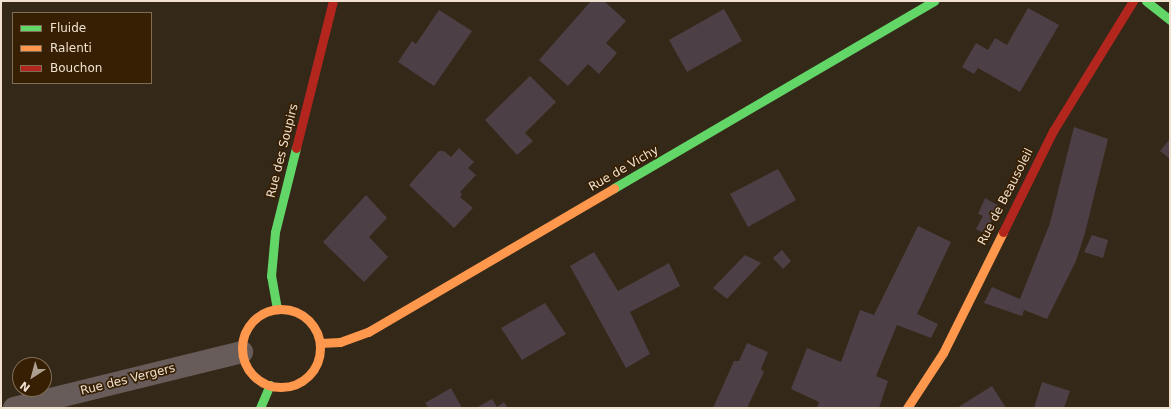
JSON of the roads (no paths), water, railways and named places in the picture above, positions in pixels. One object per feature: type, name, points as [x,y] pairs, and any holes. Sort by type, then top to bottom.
[{"type":"street","name":"Rue des Soupirs","points":[[277,309],[271,276],[275,232],[333,1]]},
{"type":"street","name":"Rue de Vichy","points":[[320,343],[340,342],[368,332],[934,1]]},
{"type":"street","name":"Rue de Beausoleil","points":[[907,408],[943,353],[1053,131],[1133,1]]},
{"type":"street","points":[[1146,1],[1170,20]]},
{"type":"street","points":[[277,309],[292,310],[306,317],[316,329],[320,343],[319,358],[312,372],[300,382],[286,387],[270,386],[257,379],[247,367],[242,352],[243,337],[250,323],[262,313],[277,309]]},
{"type":"street","name":"Rue des Vergers","points":[[14,408],[242,352]]},
{"type":"street","points":[[260,408],[270,386]]}]
